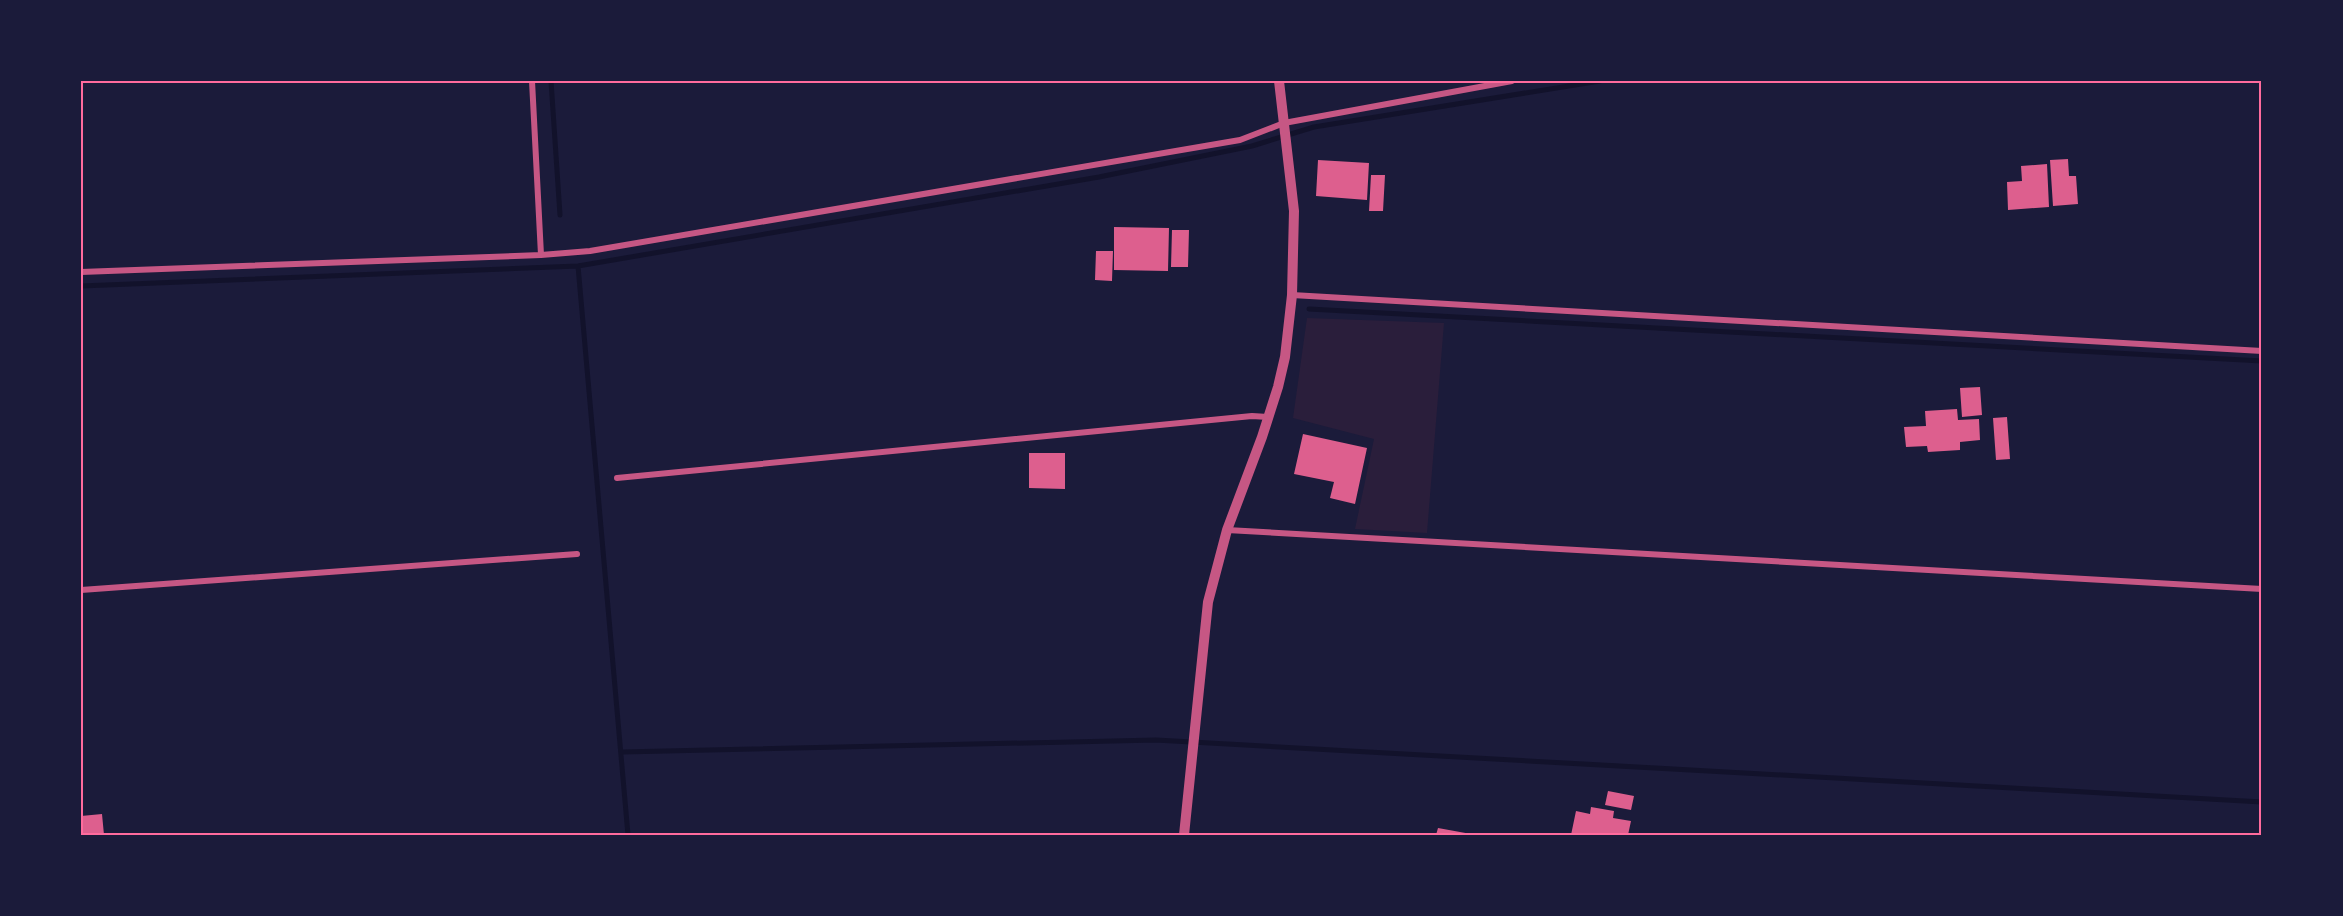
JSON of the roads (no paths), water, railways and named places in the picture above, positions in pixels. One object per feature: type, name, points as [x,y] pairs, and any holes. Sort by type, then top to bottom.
[{"type":"street","points":[[532,81],[541,255]]},
{"type":"street","points":[[1184,835],[1208,602],[1227,530],[1269,417],[1285,357],[1292,295],[1294,211],[1279,81]]},
{"type":"street","points":[[81,273],[541,255],[590,251],[1285,132],[1512,81]]},
{"type":"street","points":[[1292,295],[2262,351]]},
{"type":"street","points":[[617,478],[1240,417],[1269,417]]},
{"type":"street","points":[[1227,530],[2262,589]]},
{"type":"street","points":[[81,590],[577,554]]},
{"type":"waterway","points":[[551,81],[560,215]]},
{"type":"waterway","points":[[81,286],[578,266],[1099,177],[1252,146],[1314,127],[1600,81]]},
{"type":"waterway","points":[[578,266],[628,835]]},
{"type":"waterway","points":[[1309,309],[2262,361]]},
{"type":"waterway","points":[[622,752],[1156,740],[2262,802]]}]
